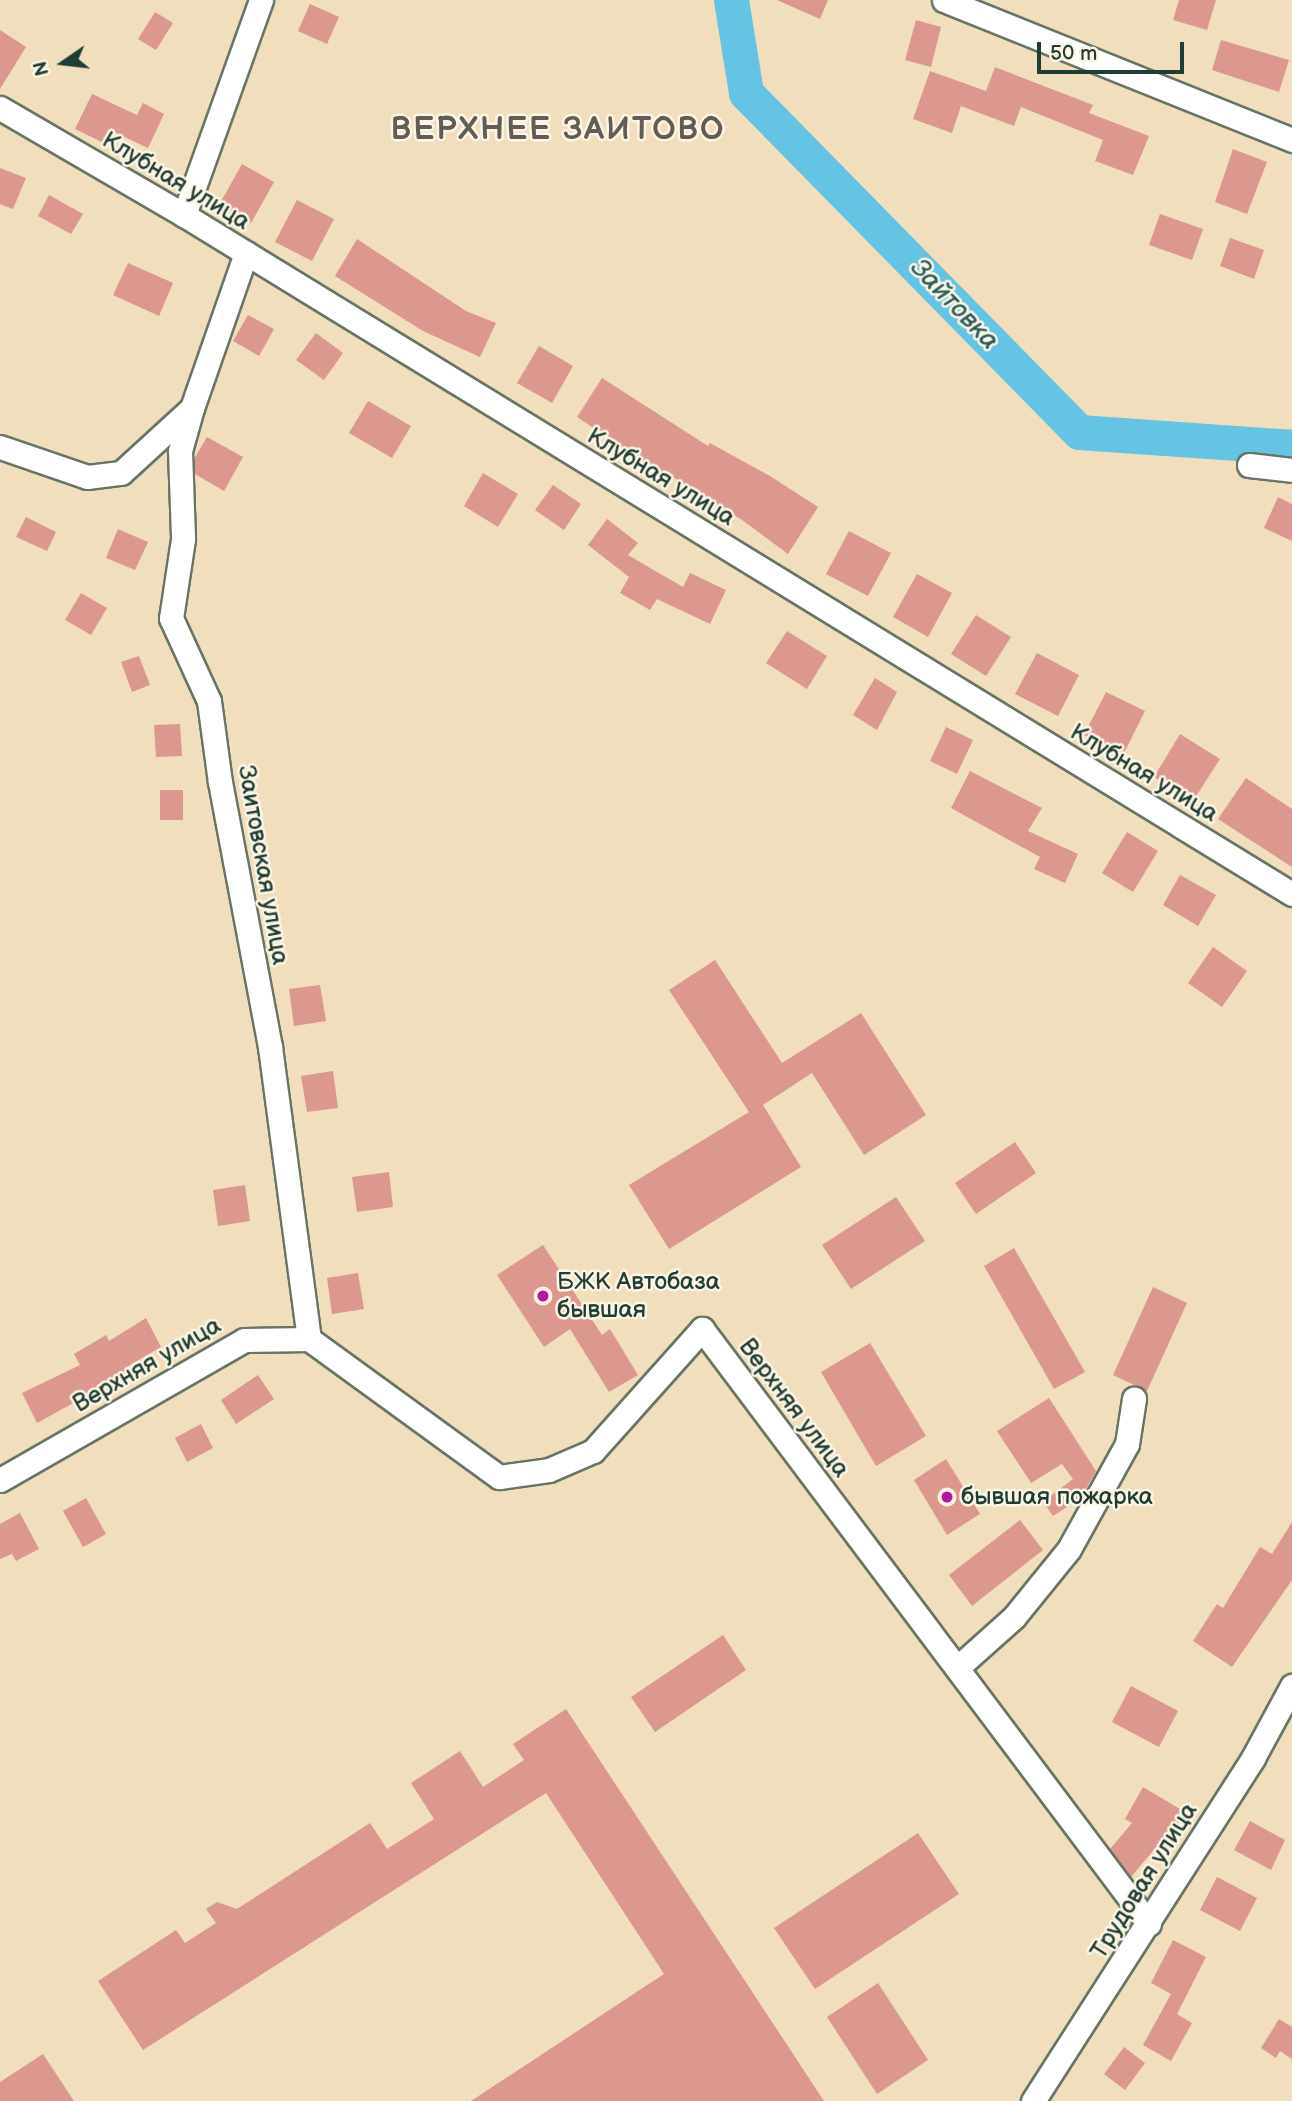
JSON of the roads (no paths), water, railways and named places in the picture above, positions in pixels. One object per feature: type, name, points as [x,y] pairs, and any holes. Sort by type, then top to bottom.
[{"type":"street","points":[[184,215],[261,0]]},
{"type":"street","points":[[944,0],[1292,140]]},
{"type":"street","name":"Клубная улица","points":[[0,107],[184,215],[1292,894]]},
{"type":"street","name":"Заитовская улица","points":[[246,253],[180,450],[183,539],[171,618],[209,701],[220,782],[270,1047],[309,1339]]},
{"type":"street","name":"Заитовская улица","points":[[0,447],[87,477],[121,473],[192,408]]},
{"type":"street","points":[[1249,465],[1292,470]]},
{"type":"street","name":"Верхняя улица","points":[[0,1480],[244,1340],[309,1339],[499,1477],[549,1469],[593,1451],[702,1329],[1149,1924]]},
{"type":"street","points":[[957,1668],[1014,1617],[1069,1549],[1127,1444],[1134,1399]]},
{"type":"street","name":"Трудовая улица","points":[[1033,2101],[1253,1759],[1292,1686]]},
{"type":"waterway","name":"Зайтовка","points":[[731,0],[746,93],[1079,432],[1292,447]]},
{"type":"place","name":"БЖК Автобаза бывшая","points":[[543,1296]]},
{"type":"place","name":"бывшая пожарка","points":[[947,1497]]},
{"type":"district","name":"ВЕРХНЕЕ ЗАИТОВО","points":[[558,130]]}]
